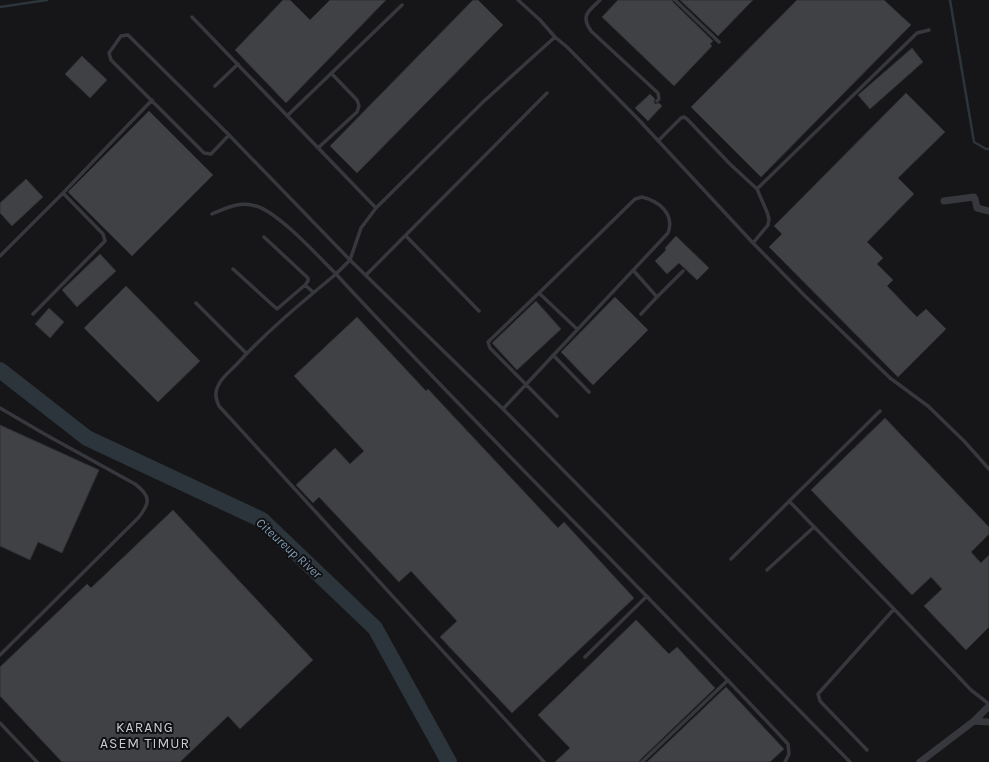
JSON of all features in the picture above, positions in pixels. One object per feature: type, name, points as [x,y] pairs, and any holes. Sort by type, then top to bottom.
[{"type":"street","points":[[944,200],[974,197],[977,208],[989,211]]},
{"type":"street","points":[[920,762],[974,721],[989,705]]},
{"type":"street","points":[[974,721],[989,722]]},
{"type":"lane","points":[[518,0],[567,47],[658,141],[753,243],[861,351],[890,378],[928,406],[959,436],[989,469]]},
{"type":"lane","points":[[600,0],[587,13],[585,19],[587,25],[591,31],[658,93],[659,99],[657,101]]},
{"type":"lane","points":[[675,0],[719,42]]},
{"type":"lane","points":[[287,116],[402,5]]},
{"type":"lane","points":[[192,17],[376,208]]},
{"type":"lane","points":[[757,189],[917,33],[929,30]]},
{"type":"lane","points":[[229,135],[210,154],[204,153],[109,57],[109,53],[121,36],[128,35],[229,135],[350,260],[503,409],[850,762]]},
{"type":"lane","points":[[544,762],[219,406],[216,400],[217,387],[220,382],[246,353],[350,260],[361,228],[376,208],[483,102],[555,37]]},
{"type":"lane","points":[[214,86],[238,64]]},
{"type":"lane","points":[[318,148],[357,112],[359,106],[357,100],[331,74]]},
{"type":"lane","points":[[366,275],[547,93]]},
{"type":"lane","points":[[0,256],[152,100]]},
{"type":"lane","points":[[638,120],[642,116]]},
{"type":"lane","points":[[658,141],[681,118],[688,119],[730,164],[757,189],[769,219],[768,225],[753,243]]},
{"type":"lane","points":[[33,314],[104,241],[103,234],[63,193]]},
{"type":"lane","points":[[503,409],[526,384],[577,329],[668,233],[671,226],[668,215],[658,203],[642,196],[635,199],[488,342],[490,348],[526,384],[556,416]]},
{"type":"lane","points":[[212,214],[230,206],[243,204],[256,206],[265,210],[283,223],[336,274],[405,349],[647,596],[788,744],[789,754],[785,762]]},
{"type":"lane","points":[[406,236],[479,311]]},
{"type":"lane","points":[[233,269],[277,309],[308,281],[308,278],[264,237]]},
{"type":"lane","points":[[633,270],[657,297]]},
{"type":"lane","points":[[641,314],[683,270]]},
{"type":"lane","points":[[305,284],[313,292]]},
{"type":"lane","points":[[539,293],[577,329]]},
{"type":"lane","points":[[196,303],[246,353]]},
{"type":"lane","points":[[553,355],[590,392]]},
{"type":"lane","points":[[0,408],[135,484],[144,492],[147,505],[139,517],[0,655]]},
{"type":"lane","points":[[731,559],[880,411]]},
{"type":"lane","points":[[789,501],[971,690],[989,705]]},
{"type":"lane","points":[[767,570],[814,527]]},
{"type":"lane","points":[[586,657],[647,596]]},
{"type":"lane","points":[[867,750],[820,701],[818,694],[894,609]]},
{"type":"lane","points":[[642,762],[728,680]]},
{"type":"lane","points":[[0,723],[37,762]]},
{"type":"building","points":[[283,0],[290,0],[310,20],[330,0],[386,0],[286,103],[235,50]]},
{"type":"building","points":[[473,0],[478,0],[503,25],[357,173],[330,146]]},
{"type":"building","points":[[618,0],[672,0],[713,41],[710,44],[712,46],[674,86],[602,17]]},
{"type":"building","points":[[680,0],[753,0],[718,36]]},
{"type":"building","points":[[797,0],[884,0],[911,25],[761,177],[691,107]]},
{"type":"building","points":[[912,48],[923,62],[870,109],[858,95]]},
{"type":"building","points":[[82,56],[107,80],[90,98],[65,74]]},
{"type":"building","points":[[906,93],[945,132],[898,178],[914,194],[867,242],[883,258],[877,264],[893,280],[887,286],[917,317],[926,309],[946,329],[898,377],[769,247],[782,234],[774,226]]},
{"type":"building","points":[[650,94],[655,99],[655,104],[659,103],[662,106],[648,121],[635,108]]},
{"type":"building","points":[[149,111],[213,175],[132,256],[68,192]]},
{"type":"building","points":[[26,179],[43,197],[12,226],[0,213],[0,203]]},
{"type":"building","points":[[676,236],[709,268],[697,280],[679,263],[667,274],[655,261],[666,250],[665,248]]},
{"type":"building","points":[[100,254],[116,271],[77,307],[62,290]]},
{"type":"building","points":[[126,286],[200,361],[158,402],[84,328]]},
{"type":"building","points":[[615,297],[648,330],[593,385],[561,352]]},
{"type":"building","points":[[536,301],[561,329],[517,370],[492,343]]},
{"type":"building","points":[[49,308],[64,322],[50,338],[35,324]]},
{"type":"building","points":[[357,317],[426,391],[428,389],[558,528],[564,522],[634,598],[512,713],[440,637],[457,621],[411,571],[399,582],[319,497],[313,503],[296,485],[335,448],[350,464],[364,451],[294,376]]},
{"type":"building","points":[[885,418],[989,527],[989,534],[971,552],[981,563],[989,555],[989,627],[966,650],[924,606],[942,589],[931,577],[912,595],[811,490]]},
{"type":"building","points":[[0,425],[99,470],[62,553],[38,542],[30,560],[0,546]]},
{"type":"building","points":[[173,510],[313,660],[240,729],[228,716],[180,762],[62,762],[0,696],[0,667],[87,584],[91,588]]},
{"type":"building","points":[[636,620],[669,654],[677,647],[715,688],[639,762],[555,762],[570,748],[538,715]]},
{"type":"building","points":[[726,687],[784,749],[770,762],[647,762]]},
{"type":"waterway","points":[[0,7],[47,0]]},
{"type":"waterway","points":[[950,0],[974,142],[986,149],[989,149]]},
{"type":"waterway","name":"Citeureup River","points":[[0,370],[87,438],[262,520],[375,628],[449,762]]},
{"type":"district","name":"KARANG ASEM TIMUR","points":[[145,736]]}]
